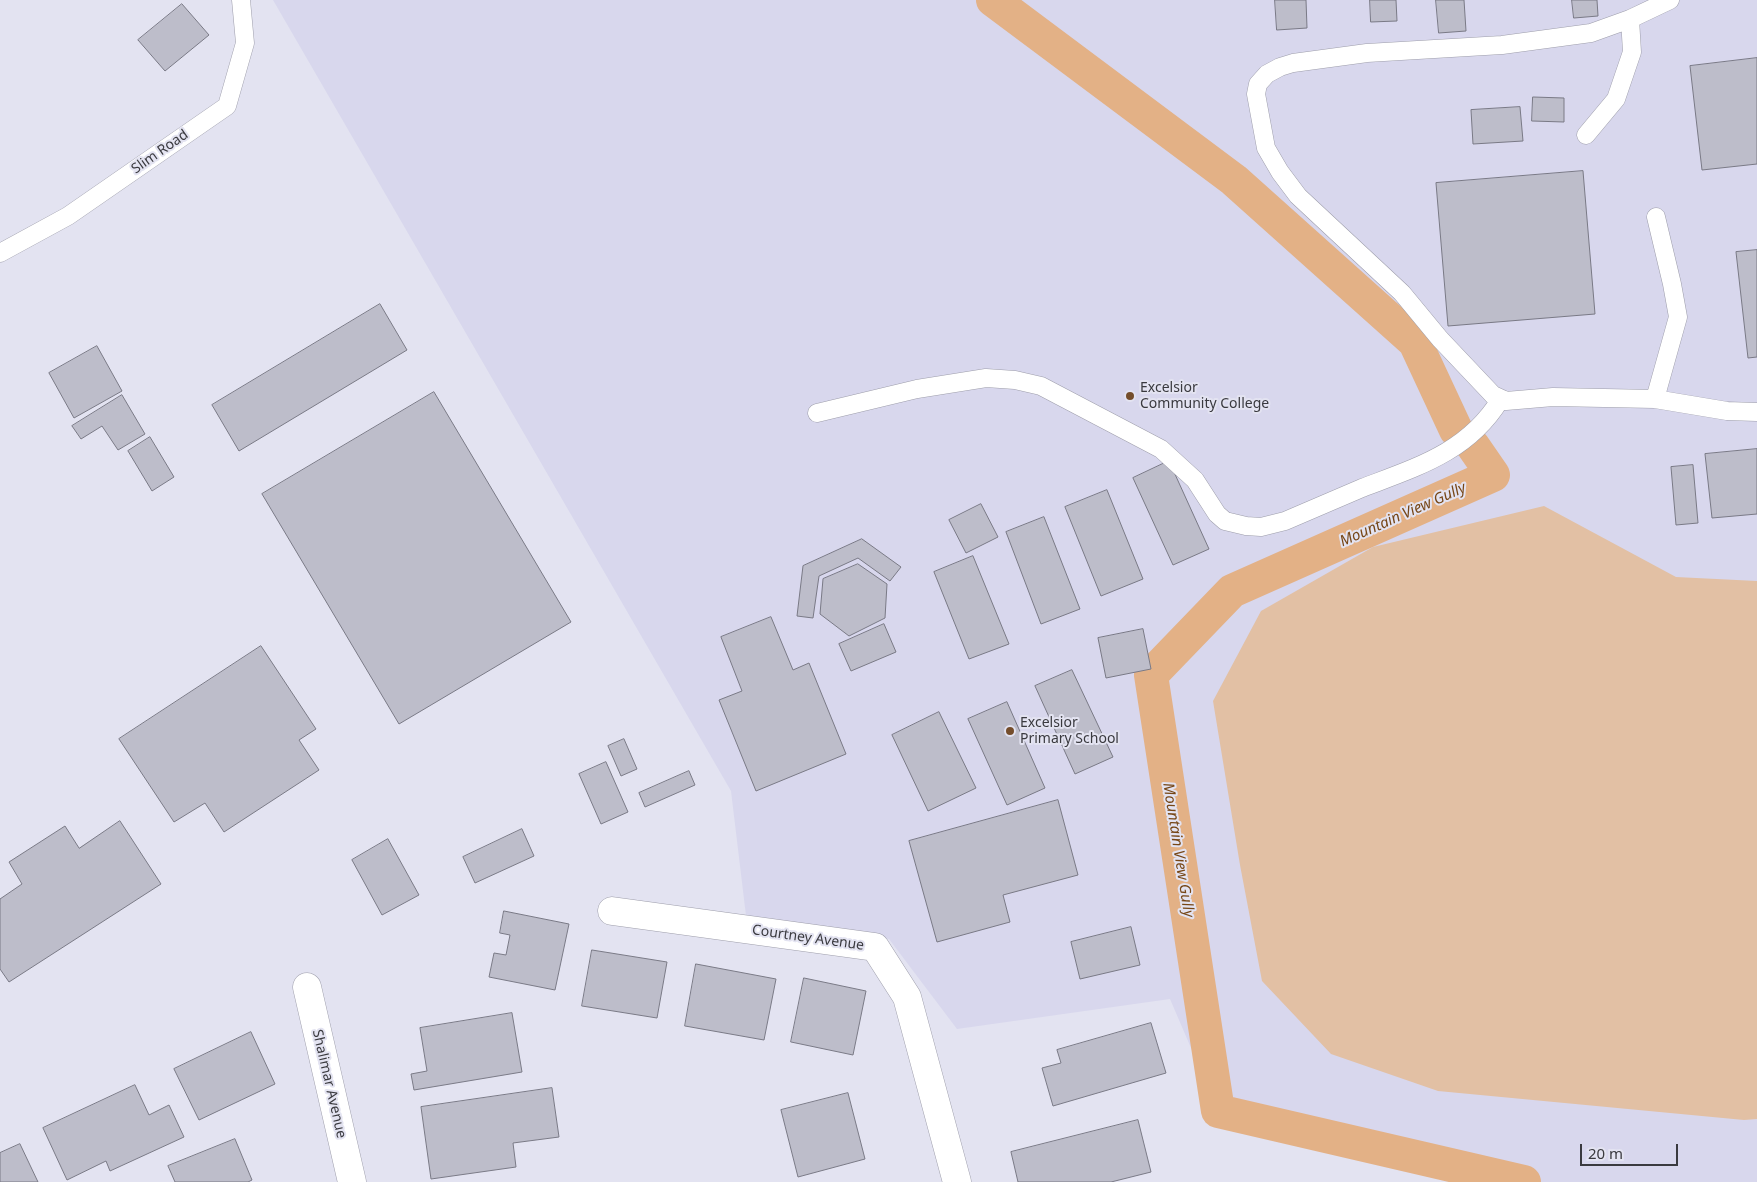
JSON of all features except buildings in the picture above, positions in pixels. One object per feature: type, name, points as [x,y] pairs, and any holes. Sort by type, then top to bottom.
[{"type":"street","name":"Courtney Avenue","points":[[612,911],[875,947],[907,997],[957,1182]]},
{"type":"street","name":"Shalimar Avenue","points":[[307,987],[352,1182]]},
{"type":"lane","name":"Slim Road","points":[[2,246],[68,216],[227,106],[245,43],[240,0]]},
{"type":"lane","points":[[1670,0],[1630,19],[1591,33],[1502,45],[1366,53],[1293,63],[1280,67],[1267,74],[1258,84],[1256,94],[1266,148],[1280,172],[1298,196],[1402,293],[1471,373],[1500,400],[1506,402],[1553,397],[1655,399],[1727,411],[1757,412]]},
{"type":"lane","points":[[1586,135],[1616,99],[1632,52],[1630,19]]},
{"type":"lane","points":[[1655,399],[1678,317],[1656,217]]},
{"type":"lane","points":[[817,413],[917,389],[986,378],[1015,380],[1041,386],[1161,449],[1195,480],[1217,514],[1224,521],[1261,527],[1285,521],[1429,462],[1454,448],[1474,432],[1500,400]]},
{"type":"shaded area","name":"Excelsior Community College","points":[[273,0],[1757,0],[1757,1182],[1524,1182],[1218,1111],[1170,999],[957,1029],[889,939],[747,924],[731,791]]},
{"type":"shaded area","points":[[1544,506],[1676,577],[1757,581],[1757,1119],[1744,1120],[1438,1091],[1331,1054],[1262,981],[1240,865],[1213,701],[1261,611],[1373,547]]},
{"type":"waterway","points":[[993,0],[1234,180],[1415,342],[1456,430]]},
{"type":"waterway","name":"Mountain View Gully","points":[[1473,446],[1493,475],[1232,591],[1151,675],[1218,1111],[1524,1182]]},
{"type":"place","name":"Excelsior Community College","points":[[1130,396]]},
{"type":"place","name":"Excelsior Primary School","points":[[1010,731]]}]
